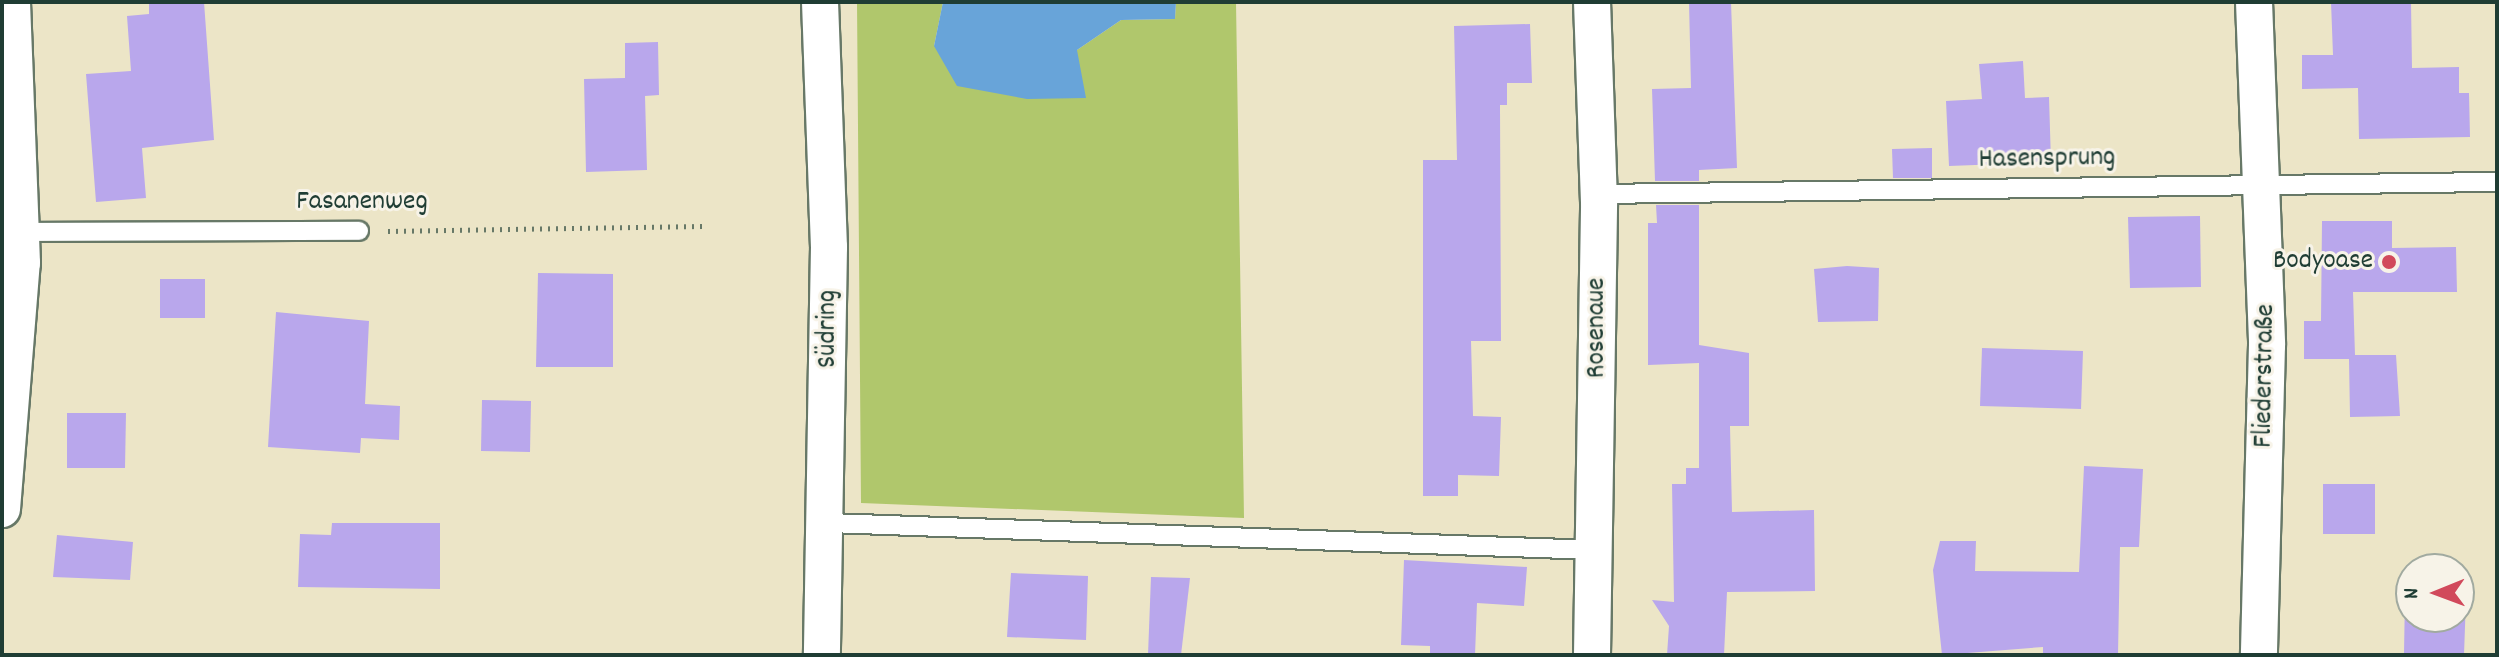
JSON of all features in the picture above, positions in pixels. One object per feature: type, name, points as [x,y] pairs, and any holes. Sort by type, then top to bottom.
[{"type":"street","points":[[2,509],[21,232],[12,2]]},
{"type":"street","name":"Südring","points":[[820,2],[829,523],[822,655]]},
{"type":"street","name":"Rosenaue","points":[[1592,2],[1599,194],[1596,550],[1592,655]]},
{"type":"street","name":"Fliederstraße","points":[[2254,2],[2265,186],[2259,655]]},
{"type":"lane","name":"Hasensprung","points":[[1599,194],[2497,182]]},
{"type":"lane","name":"Fasanenweg","points":[[21,232],[359,231]]},
{"type":"lane","points":[[829,523],[1596,550]]},
{"type":"path","name":"Fasanenweg","points":[[359,231],[703,226]]},
{"type":"green space","points":[[857,2],[943,2],[934,46],[1077,50],[1121,20],[1175,19],[1176,2],[1236,2],[1244,518],[861,503]]},
{"type":"water","points":[[943,2],[1176,2],[1175,19],[1121,20],[1077,50],[1086,98],[1027,99],[957,86],[934,46]]},
{"type":"building","points":[[149,2],[204,2],[214,140],[142,148],[146,198],[96,202],[86,74],[131,71],[127,16],[149,14]]},
{"type":"building","points":[[1689,2],[1731,2],[1737,168],[1699,170],[1699,181],[1655,181],[1652,89],[1691,88]]},
{"type":"building","points":[[2331,2],[2411,2],[2412,68],[2459,67],[2459,93],[2469,93],[2470,137],[2359,139],[2358,88],[2302,89],[2302,55],[2333,55]]},
{"type":"building","points":[[1530,24],[1532,83],[1507,83],[1507,105],[1500,105],[1501,341],[1471,341],[1473,416],[1501,417],[1499,476],[1458,475],[1458,496],[1423,496],[1423,160],[1457,160],[1454,26]]},
{"type":"building","points":[[658,42],[659,95],[645,96],[647,170],[586,172],[584,79],[625,78],[625,43]]},
{"type":"building","points":[[2023,61],[2025,98],[2049,97],[2051,162],[1949,166],[1946,101],[1982,99],[1979,64]]},
{"type":"building","points":[[1932,148],[1932,178],[1893,178],[1892,149]]},
{"type":"building","points":[[1656,205],[1699,205],[1699,345],[1749,353],[1749,426],[1730,426],[1732,512],[1814,510],[1815,591],[1727,592],[1724,655],[1667,655],[1669,626],[1652,600],[1674,602],[1672,484],[1686,484],[1686,468],[1699,468],[1699,363],[1648,365],[1648,223],[1657,223]]},
{"type":"building","points":[[2200,216],[2201,287],[2130,288],[2128,217]]},
{"type":"building","points":[[2322,221],[2392,221],[2392,248],[2456,247],[2457,292],[2353,292],[2355,355],[2396,355],[2400,416],[2350,417],[2349,359],[2304,359],[2304,321],[2321,321]]},
{"type":"building","points":[[1847,266],[1879,268],[1878,321],[1818,322],[1814,269]]},
{"type":"building","points":[[538,273],[613,274],[613,367],[536,367]]},
{"type":"building","points":[[160,279],[205,279],[205,318],[160,318]]},
{"type":"building","points":[[276,312],[369,321],[365,404],[400,406],[399,440],[361,438],[360,453],[268,447]]},
{"type":"building","points":[[1982,348],[2083,351],[2081,409],[1980,406]]},
{"type":"building","points":[[482,400],[531,401],[530,452],[481,451]]},
{"type":"building","points":[[67,413],[126,413],[125,468],[67,468]]},
{"type":"building","points":[[2084,466],[2143,469],[2139,547],[2120,547],[2118,655],[2043,655],[2043,647],[1942,655],[1933,570],[1940,541],[1976,541],[1975,571],[2079,572]]},
{"type":"building","points":[[2323,484],[2375,484],[2375,534],[2323,534]]},
{"type":"building","points":[[332,523],[440,523],[440,589],[298,587],[300,534],[331,535]]},
{"type":"building","points":[[57,535],[133,542],[130,580],[53,577]]},
{"type":"building","points":[[1404,560],[1527,567],[1524,606],[1477,603],[1475,655],[1430,655],[1430,646],[1401,645]]},
{"type":"building","points":[[1011,573],[1088,576],[1086,640],[1007,637]]},
{"type":"building","points":[[1151,577],[1190,578],[1181,655],[1148,655]]},
{"type":"building","points":[[2404,633],[2465,633],[2464,655],[2404,653]]},
{"type":"place","name":"Bodyoase","points":[[2389,262]]}]
